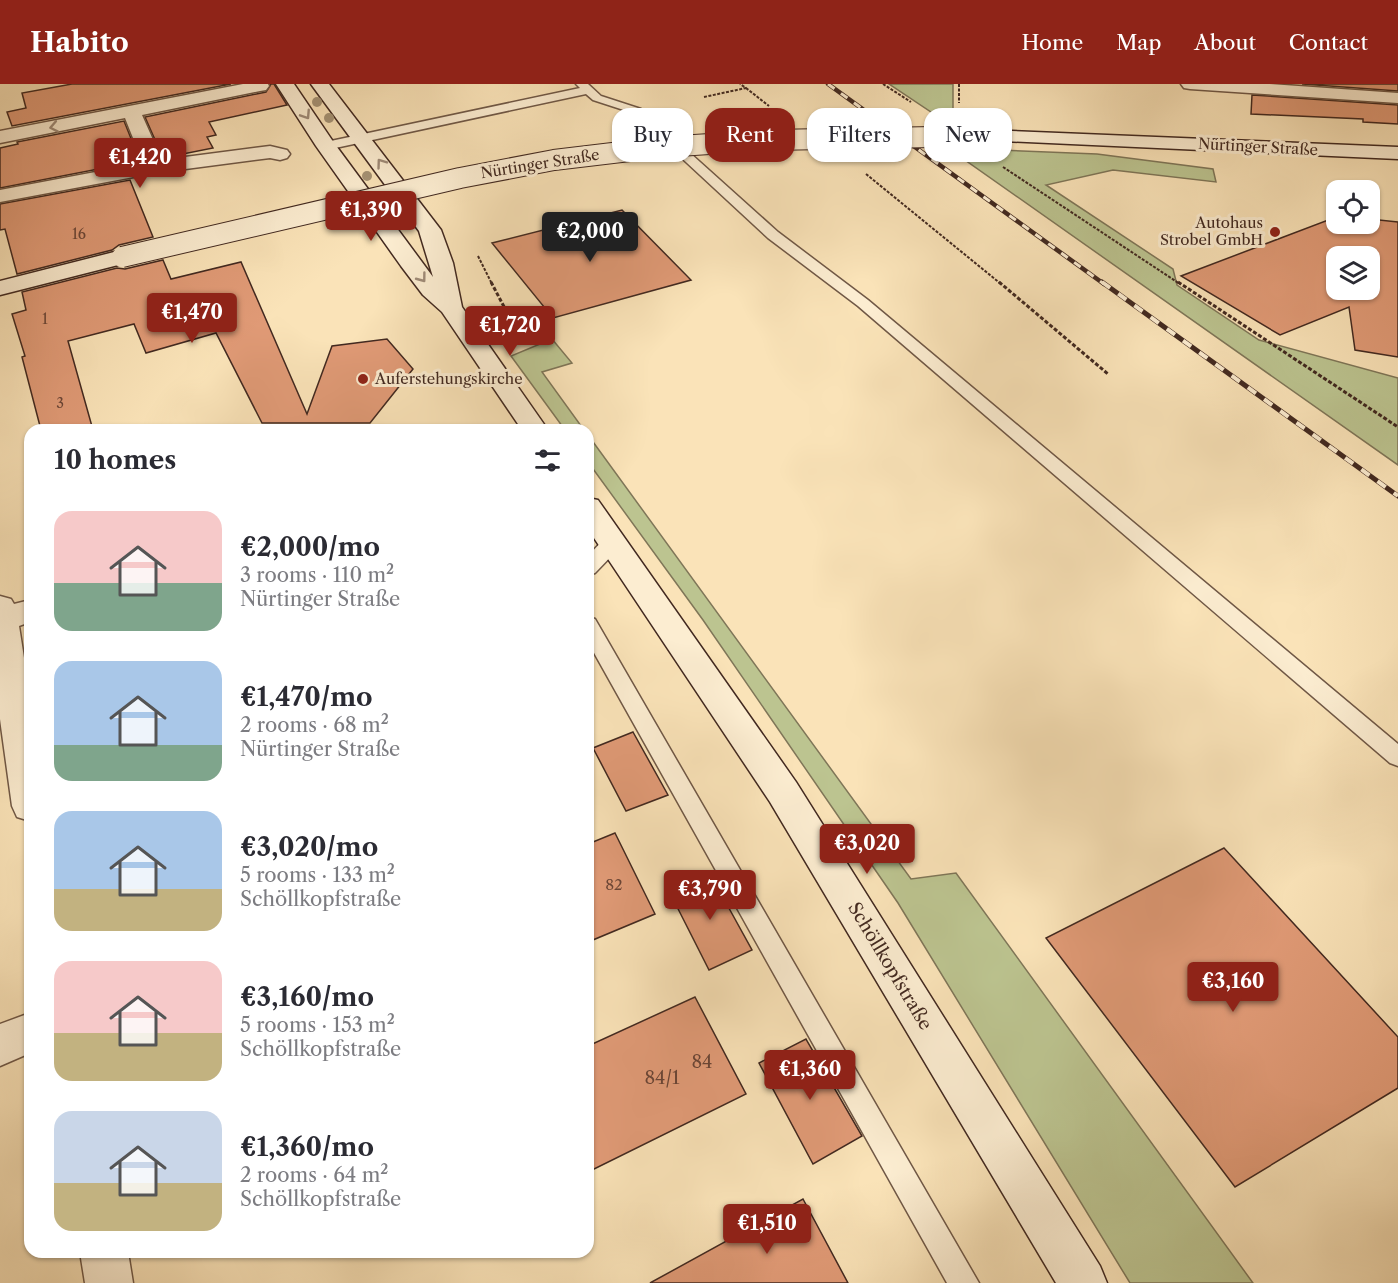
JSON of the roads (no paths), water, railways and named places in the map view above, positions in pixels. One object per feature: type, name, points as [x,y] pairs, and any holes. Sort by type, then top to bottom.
[{"type":"main road","points":[[285,84],[326,146],[431,290],[450,308],[531,424]]},
{"type":"main road","points":[[320,84],[430,230],[442,263],[450,308]]},
{"type":"main road","points":[[1190,84],[1398,98]]},
{"type":"main road","points":[[0,137],[260,86]]},
{"type":"main road","points":[[132,112],[155,167]]},
{"type":"main road","name":"Nürtinger Straße","points":[[0,288],[351,202],[553,160],[691,144],[860,135],[988,136],[1398,153]]},
{"type":"main road","points":[[0,196],[155,167],[270,152],[280,154]]},
{"type":"main road","name":"Schöllkopfstraße","points":[[594,531],[600,555],[783,792],[1083,1283]]},
{"type":"main road","points":[[8,615],[24,754]]},
{"type":"main road","points":[[0,1045],[24,1035]]},
{"type":"main road","points":[[105,1258],[109,1283]]},
{"type":"lane","points":[[326,146],[585,87],[597,98],[637,111],[773,235],[862,303],[1398,757]]},
{"type":"lane","points":[[594,635],[964,1283]]},
{"type":"railway","points":[[828,84],[1104,284]]},
{"type":"railway","points":[[1102,282],[1398,496]]},
{"type":"place","name":"Autohaus Strobel GmbH","points":[[1275,232]]},
{"type":"place","name":"Auferstehungskirche","points":[[363,379]]}]
